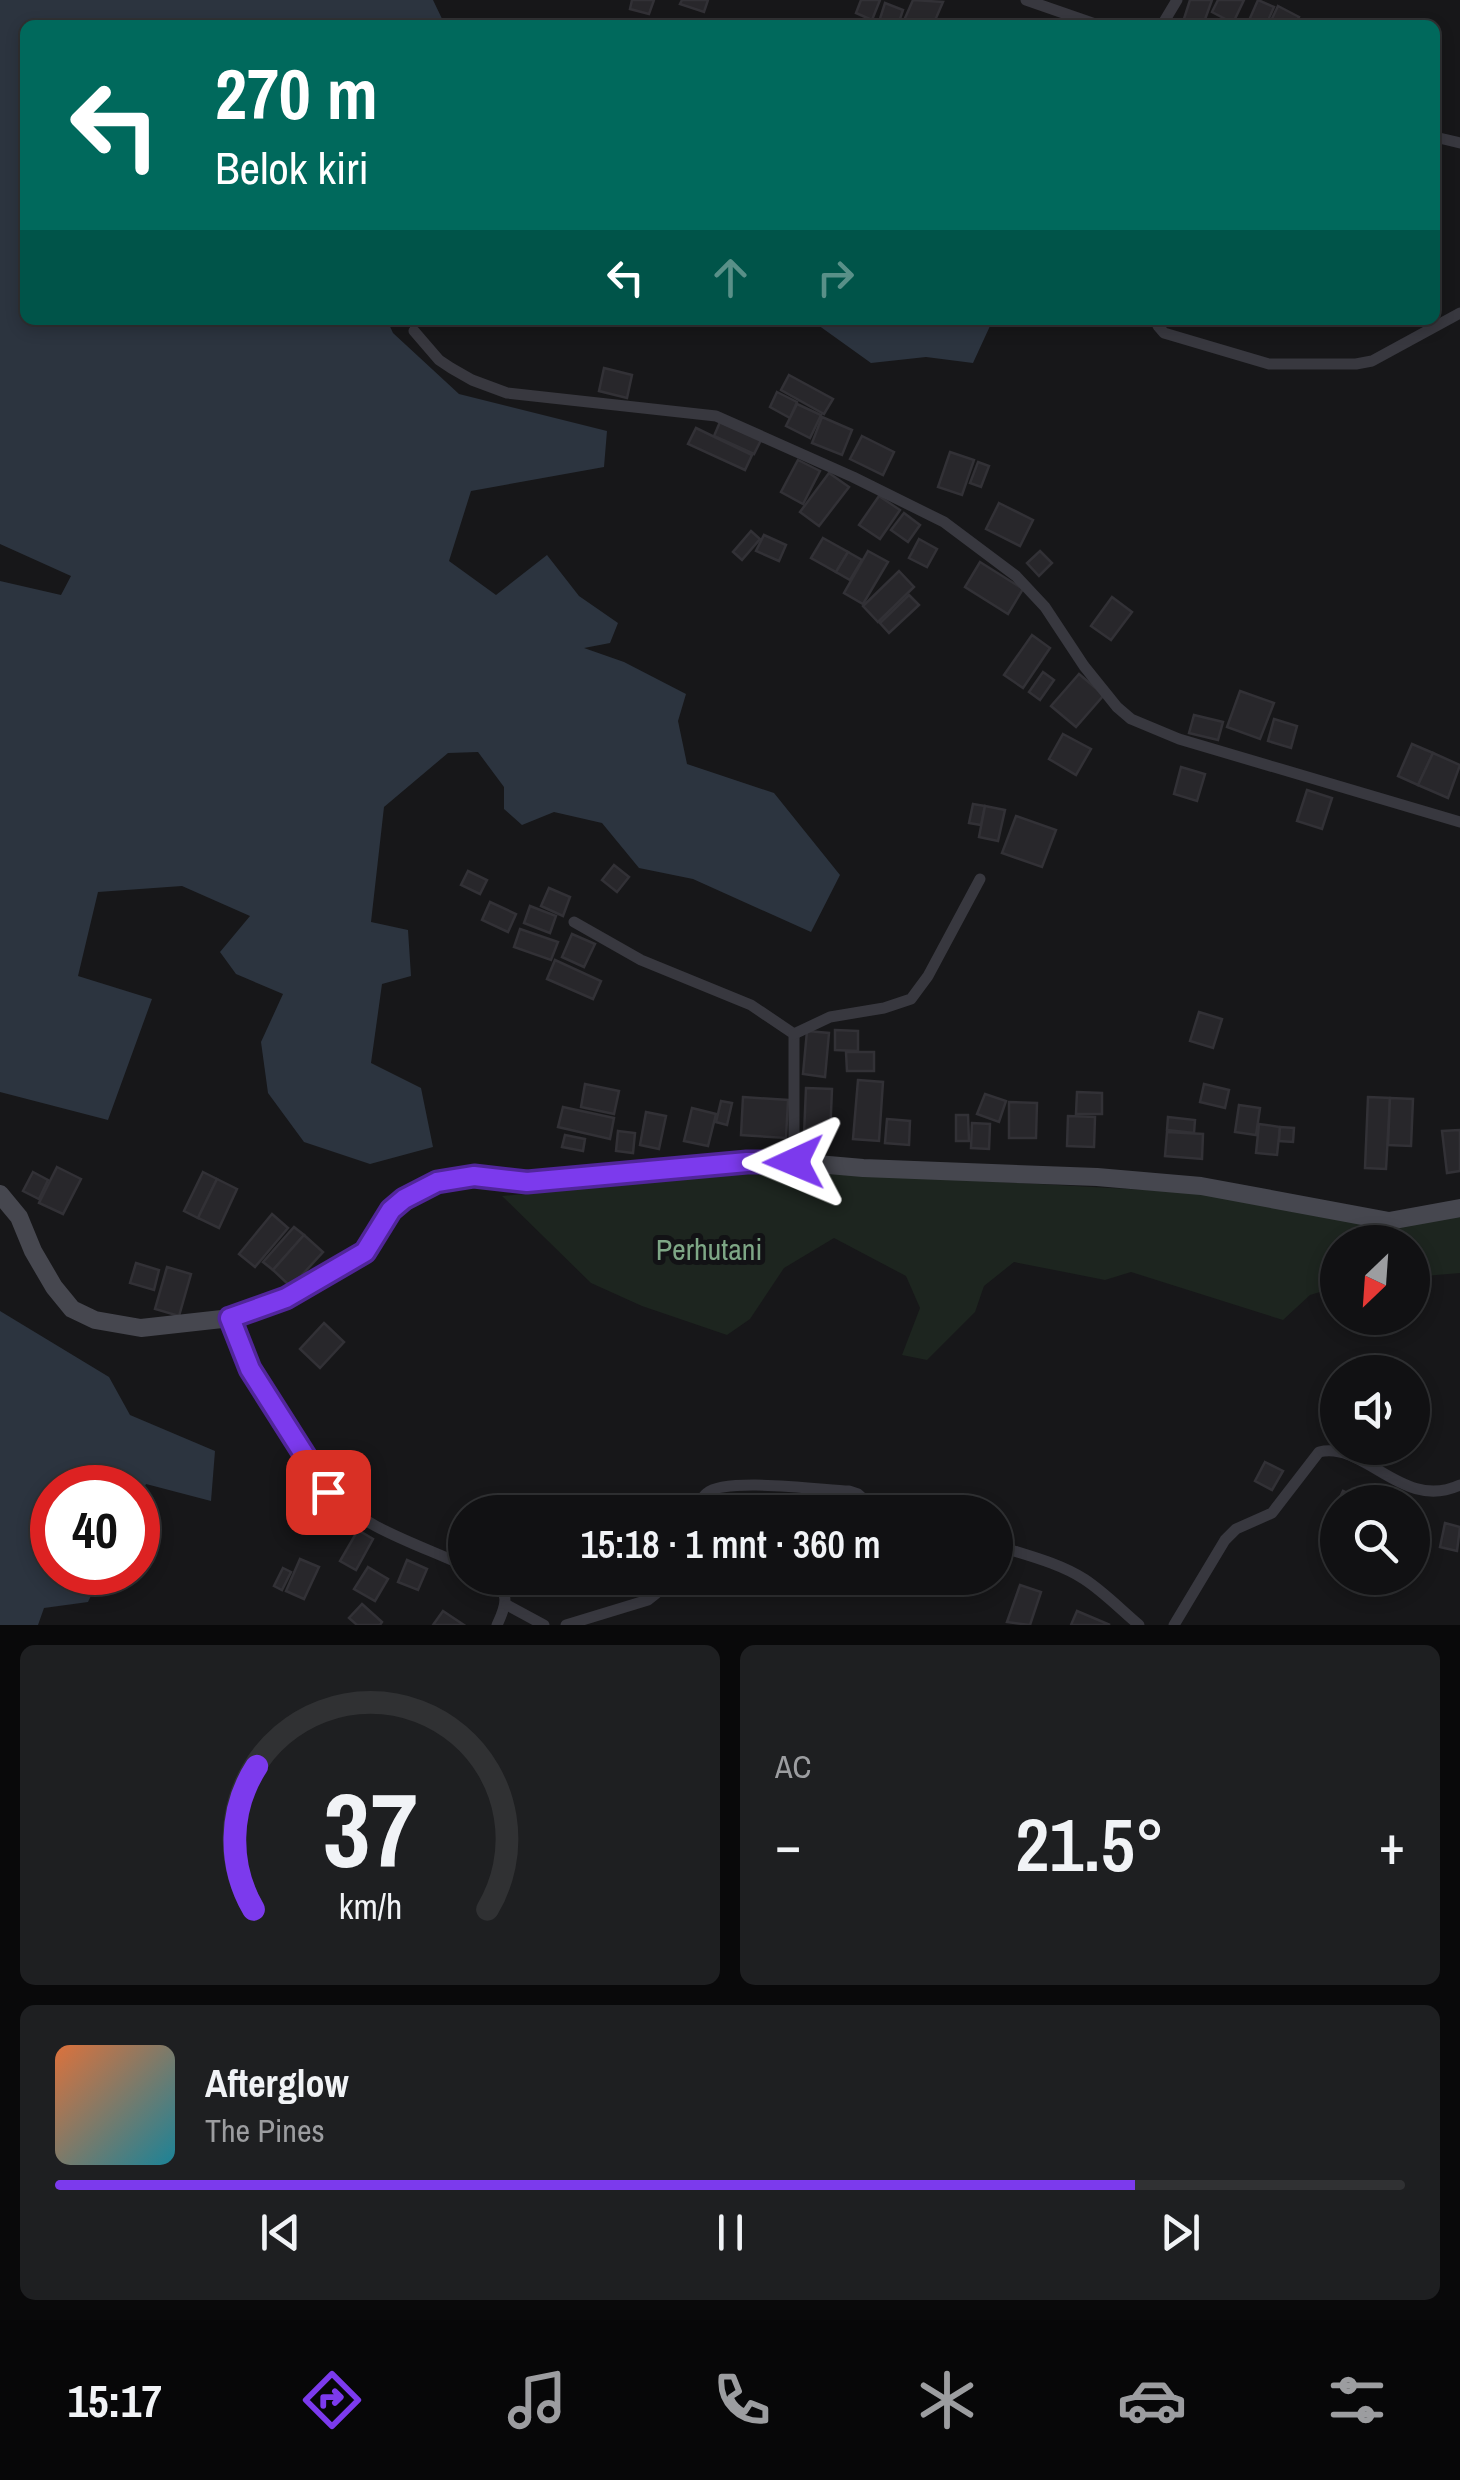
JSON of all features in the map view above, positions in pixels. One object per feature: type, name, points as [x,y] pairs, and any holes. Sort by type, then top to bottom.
[{"type":"street","points":[[1026,0],[1084,20]]},
{"type":"street","points":[[1158,325],[1164,333],[1269,364],[1372,361],[1438,325]]},
{"type":"street","points":[[414,330],[440,360],[472,380],[507,393],[716,416],[853,477],[944,522],[1016,576],[1045,608],[1117,708],[1131,718],[1179,738],[1460,822]]},
{"type":"street","points":[[794,1034],[830,1016],[884,1008],[911,999],[928,976],[980,879]]},
{"type":"street","points":[[574,922],[641,960],[751,1005],[794,1034]]},
{"type":"street","points":[[794,1034],[794,1162]]},
{"type":"street","points":[[0,1194],[19,1217],[54,1287],[72,1309],[95,1320],[142,1328],[230,1318],[286,1298],[365,1252],[391,1210],[404,1199],[437,1182],[474,1176],[527,1182],[747,1162],[794,1162],[1201,1186],[1389,1220],[1460,1208]]},
{"type":"street","points":[[230,1318],[250,1369],[328,1492],[367,1520],[448,1558]]},
{"type":"street","points":[[1174,1625],[1225,1540],[1236,1529],[1272,1513],[1319,1452],[1340,1453],[1412,1488],[1443,1493],[1460,1485]]},
{"type":"street","points":[[705,1495],[728,1486],[849,1491],[859,1495]]},
{"type":"street","points":[[1013,1551],[1082,1578],[1139,1625]]},
{"type":"street","points":[[497,1625],[506,1595]]},
{"type":"street","points":[[566,1625],[654,1595]]},
{"type":"street","points":[[506,1605],[544,1625]]},
{"type":"green space","name":"Perhutani","points":[[783,1170],[1201,1193],[1375,1225],[1320,1225],[1320,1292],[1310,1295],[1283,1320],[1131,1272],[1105,1280],[1014,1262],[984,1286],[975,1312],[927,1360],[902,1355],[920,1308],[906,1276],[834,1238],[784,1268],[750,1319],[727,1335],[642,1306],[591,1283],[502,1196]]},
{"type":"green space","name":"Perhutani","points":[[1460,1213],[1460,1273],[1430,1276],[1430,1225],[1397,1225]]},
{"type":"water","points":[[0,0],[433,0],[443,20],[20,20],[20,325],[389,325],[393,333],[459,394],[607,431],[604,467],[471,491],[449,561],[496,595],[547,555],[579,596],[618,623],[610,643],[584,648],[624,662],[686,694],[678,721],[687,764],[774,793],[840,875],[811,932],[693,879],[639,868],[602,823],[554,812],[522,825],[504,809],[504,787],[478,752],[448,753],[384,807],[371,922],[408,930],[411,976],[382,984],[371,1063],[421,1088],[433,1147],[370,1164],[304,1142],[268,1093],[261,1042],[283,994],[236,974],[220,952],[250,916],[182,886],[98,892],[78,976],[152,999],[108,1120],[0,1092],[0,581],[61,595],[71,576],[0,544]]},
{"type":"water","points":[[818,325],[990,326],[973,363],[926,357],[871,363]]},
{"type":"water","points":[[0,1311],[109,1377],[130,1415],[215,1451],[211,1501],[160,1488],[160,1465],[30,1465],[30,1595],[91,1595],[88,1602],[44,1608],[38,1625],[0,1625]]},
{"type":"building","points":[[632,0],[654,0],[649,14],[630,9]]},
{"type":"building","points":[[682,0],[708,0],[704,12],[680,4]]},
{"type":"building","points":[[861,0],[880,0],[872,20],[856,13]]},
{"type":"building","points":[[913,0],[943,2],[935,20],[904,20]]},
{"type":"building","points":[[1190,0],[1212,0],[1205,20],[1184,20]]},
{"type":"building","points":[[1218,0],[1244,0],[1234,20],[1212,12]]},
{"type":"building","points":[[1258,0],[1274,7],[1268,20],[1249,20]]},
{"type":"building","points":[[885,3],[903,10],[900,20],[880,20]]},
{"type":"building","points":[[1278,6],[1299,17],[1298,20],[1271,20]]},
{"type":"building","points":[[604,368],[632,375],[627,398],[599,391]]},
{"type":"building","points":[[789,375],[833,399],[824,414],[781,390]]},
{"type":"building","points":[[777,392],[797,402],[790,418],[770,407]]},
{"type":"building","points":[[797,404],[821,415],[810,438],[786,426]]},
{"type":"building","points":[[822,417],[852,430],[842,455],[812,443]]},
{"type":"building","points":[[720,422],[761,440],[754,454],[714,436]]},
{"type":"building","points":[[696,428],[752,455],[745,470],[688,444]]},
{"type":"building","points":[[862,436],[894,452],[883,475],[850,459]]},
{"type":"building","points":[[950,452],[974,460],[962,495],[938,487]]},
{"type":"building","points":[[798,460],[820,471],[803,504],[781,492]]},
{"type":"building","points":[[978,462],[989,466],[981,487],[970,483]]},
{"type":"building","points":[[829,473],[849,487],[819,526],[800,512]]},
{"type":"building","points":[[879,496],[900,510],[880,539],[859,525]]},
{"type":"building","points":[[999,503],[1033,520],[1020,546],[986,529]]},
{"type":"building","points":[[904,513],[920,525],[908,542],[891,530]]},
{"type":"building","points":[[751,531],[760,539],[742,560],[733,552]]},
{"type":"building","points":[[764,535],[786,545],[779,561],[756,551]]},
{"type":"building","points":[[823,538],[848,552],[836,572],[811,558]]},
{"type":"building","points":[[919,539],[937,549],[927,567],[909,558]]},
{"type":"building","points":[[868,551],[888,562],[863,604],[844,593]]},
{"type":"building","points":[[1040,551],[1052,563],[1039,576],[1027,563]]},
{"type":"building","points":[[848,552],[862,560],[850,580],[836,572]]},
{"type":"building","points":[[980,562],[1023,589],[1008,614],[965,587]]},
{"type":"building","points":[[899,571],[914,587],[878,622],[863,606]]},
{"type":"building","points":[[909,595],[919,605],[889,633],[880,623]]},
{"type":"building","points":[[1112,597],[1132,612],[1111,640],[1091,626]]},
{"type":"building","points":[[1032,635],[1050,648],[1023,688],[1004,675]]},
{"type":"building","points":[[1043,672],[1054,680],[1040,700],[1029,692]]},
{"type":"building","points":[[1079,674],[1104,695],[1076,727],[1051,706]]},
{"type":"building","points":[[1240,691],[1274,703],[1260,739],[1227,727]]},
{"type":"building","points":[[1194,715],[1223,722],[1218,740],[1189,733]]},
{"type":"building","points":[[1274,719],[1297,726],[1291,748],[1268,741]]},
{"type":"building","points":[[1063,734],[1091,749],[1076,775],[1049,759]]},
{"type":"building","points":[[1412,744],[1433,753],[1418,785],[1398,776]]},
{"type":"building","points":[[1433,753],[1460,765],[1448,798],[1418,785]]},
{"type":"building","points":[[1181,767],[1205,774],[1197,801],[1174,794]]},
{"type":"building","points":[[1307,790],[1332,798],[1322,829],[1297,821]]},
{"type":"building","points":[[973,804],[985,806],[981,825],[969,823]]},
{"type":"building","points":[[985,806],[1005,810],[998,841],[979,837]]},
{"type":"building","points":[[1016,816],[1056,830],[1042,867],[1002,853]]},
{"type":"building","points":[[614,865],[629,877],[617,892],[602,880]]},
{"type":"building","points":[[468,871],[487,880],[480,894],[461,885]]},
{"type":"building","points":[[549,888],[570,897],[563,916],[541,906]]},
{"type":"building","points":[[490,902],[516,914],[508,932],[482,920]]},
{"type":"building","points":[[530,906],[556,916],[550,933],[524,923]]},
{"type":"building","points":[[520,929],[558,942],[551,960],[514,947]]},
{"type":"building","points":[[572,934],[595,944],[584,967],[562,957]]},
{"type":"building","points":[[555,960],[601,981],[593,999],[547,979]]},
{"type":"building","points":[[1199,1012],[1222,1019],[1213,1048],[1190,1041]]},
{"type":"building","points":[[835,1030],[858,1031],[858,1051],[835,1050]]},
{"type":"building","points":[[807,1031],[829,1033],[825,1077],[803,1074]]},
{"type":"building","points":[[846,1052],[874,1052],[874,1071],[847,1071]]},
{"type":"building","points":[[858,1080],[883,1082],[879,1141],[853,1139]]},
{"type":"building","points":[[585,1084],[619,1091],[614,1114],[581,1107]]},
{"type":"building","points":[[1204,1084],[1229,1090],[1225,1108],[1200,1102]]},
{"type":"building","points":[[806,1088],[832,1089],[830,1136],[804,1135]]},
{"type":"building","points":[[1077,1092],[1102,1093],[1102,1114],[1076,1114]]},
{"type":"building","points":[[985,1094],[1006,1101],[999,1122],[977,1114]]},
{"type":"building","points":[[743,1097],[788,1100],[786,1138],[741,1135]]},
{"type":"building","points":[[1368,1097],[1390,1098],[1386,1169],[1365,1168]]},
{"type":"building","points":[[1390,1098],[1413,1099],[1411,1146],[1388,1145]]},
{"type":"building","points":[[721,1101],[732,1103],[727,1125],[716,1122]]},
{"type":"building","points":[[1009,1102],[1037,1103],[1036,1138],[1009,1138]]},
{"type":"building","points":[[1239,1105],[1260,1108],[1256,1135],[1235,1132]]},
{"type":"building","points":[[563,1107],[614,1118],[610,1139],[558,1127]]},
{"type":"building","points":[[692,1108],[716,1114],[708,1146],[684,1141]]},
{"type":"building","points":[[646,1112],[666,1116],[659,1149],[640,1145]]},
{"type":"building","points":[[956,1115],[968,1115],[969,1141],[956,1141]]},
{"type":"building","points":[[1068,1116],[1095,1117],[1094,1147],[1067,1146]]},
{"type":"building","points":[[1168,1117],[1195,1120],[1194,1133],[1167,1130]]},
{"type":"building","points":[[887,1119],[910,1121],[909,1145],[885,1143]]},
{"type":"building","points":[[972,1123],[990,1124],[989,1149],[971,1148]]},
{"type":"building","points":[[1259,1124],[1280,1127],[1277,1155],[1256,1153]]},
{"type":"building","points":[[1280,1127],[1294,1128],[1293,1142],[1279,1141]]},
{"type":"building","points":[[1460,1130],[1460,1171],[1447,1173],[1442,1131]]},
{"type":"building","points":[[618,1131],[635,1133],[633,1153],[616,1151]]},
{"type":"building","points":[[1167,1132],[1203,1134],[1202,1159],[1165,1156]]},
{"type":"building","points":[[565,1135],[585,1139],[583,1151],[562,1147]]},
{"type":"building","points":[[57,1167],[81,1179],[63,1214],[39,1203]]},
{"type":"building","points":[[33,1172],[48,1180],[39,1199],[23,1191]]},
{"type":"building","points":[[203,1172],[217,1179],[198,1218],[184,1211]]},
{"type":"building","points":[[217,1179],[237,1189],[219,1228],[198,1218]]},
{"type":"building","points":[[272,1214],[288,1228],[255,1267],[239,1254]]},
{"type":"building","points":[[294,1227],[304,1235],[273,1270],[263,1262]]},
{"type":"building","points":[[304,1235],[323,1252],[291,1287],[273,1270]]},
{"type":"building","points":[[136,1263],[159,1270],[154,1290],[130,1283]]},
{"type":"building","points":[[167,1267],[191,1274],[179,1316],[155,1309]]},
{"type":"building","points":[[324,1323],[344,1342],[320,1368],[300,1349]]},
{"type":"building","points":[[1265,1462],[1283,1471],[1272,1490],[1255,1481]]},
{"type":"building","points":[[1445,1523],[1460,1527],[1457,1551],[1440,1547]]},
{"type":"building","points":[[358,1530],[373,1539],[356,1570],[340,1561]]},
{"type":"building","points":[[300,1559],[319,1567],[304,1599],[286,1591]]},
{"type":"building","points":[[407,1560],[427,1569],[418,1590],[398,1582]]},
{"type":"building","points":[[368,1567],[388,1579],[375,1601],[354,1589]]},
{"type":"building","points":[[283,1568],[291,1572],[282,1590],[274,1586]]},
{"type":"building","points":[[1020,1585],[1041,1592],[1030,1625],[1007,1622]]},
{"type":"building","points":[[362,1604],[382,1622],[380,1625],[357,1625],[349,1618]]},
{"type":"building","points":[[443,1611],[464,1625],[433,1625]]},
{"type":"building","points":[[1077,1611],[1110,1625],[1071,1625]]},
{"type":"route","points":[[328,1492],[250,1369],[230,1318],[286,1298],[365,1252],[391,1210],[404,1199],[458,1176],[527,1182],[747,1162],[794,1162]]}]
